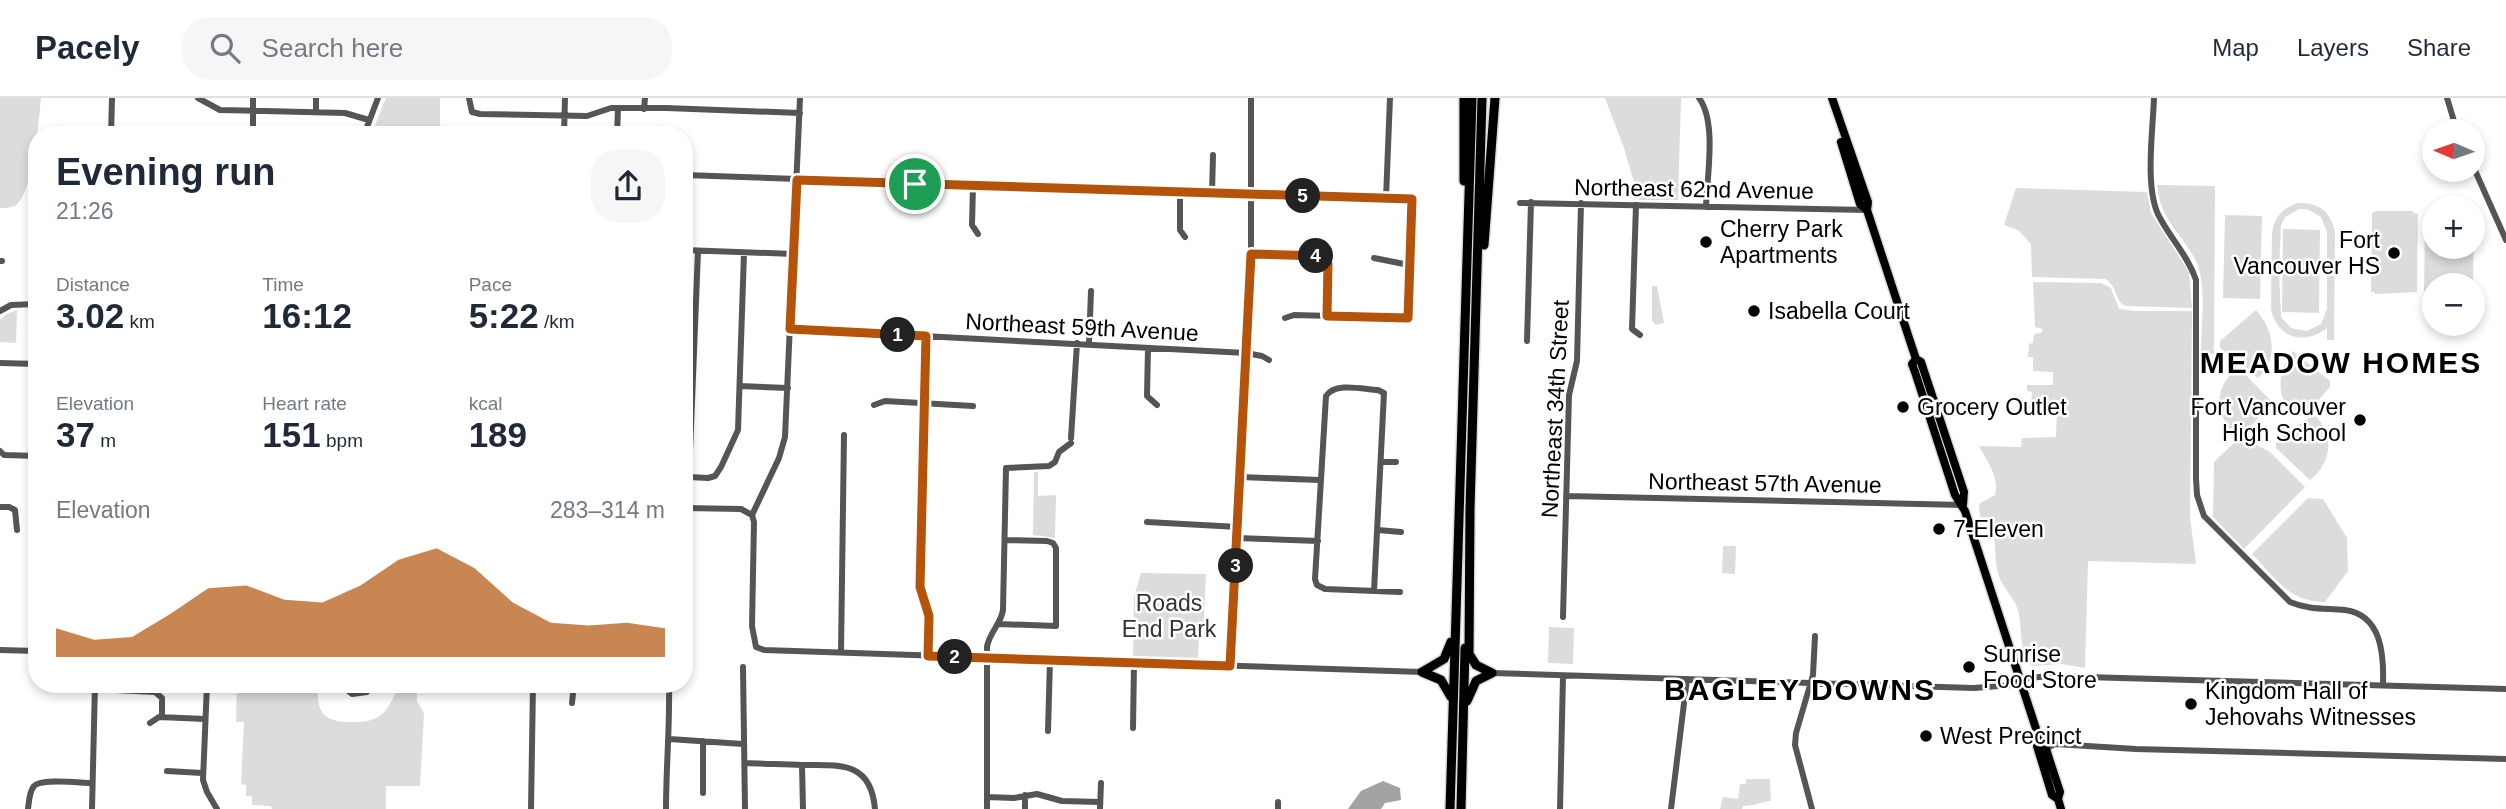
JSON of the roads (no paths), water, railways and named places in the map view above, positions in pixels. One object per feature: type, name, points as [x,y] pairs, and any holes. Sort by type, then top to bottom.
[{"type":"highway","points":[[1464,98],[1464,340]]},
{"type":"highway","points":[[1450,809],[1472,98]]},
{"type":"highway","points":[[1461,809],[1482,98]]},
{"type":"highway","points":[[1476,317],[1496,98]]},
{"type":"highway","points":[[1468,597],[1469,654],[1476,665],[1492,673]]},
{"type":"highway","points":[[1422,672],[1438,664],[1448,653],[1456,599]]},
{"type":"highway","points":[[1422,672],[1441,680],[1452,700]]},
{"type":"highway","points":[[1462,755],[1469,692],[1476,681],[1492,673]]},
{"type":"main road","points":[[1826,98],[1860,204],[1867,210]]},
{"type":"main road","points":[[1832,98],[1868,202],[1867,210],[1916,359],[1912,364],[1955,495],[1963,505],[2040,741],[2044,743],[2060,792],[2058,799]]},
{"type":"main road","points":[[2040,741],[2037,746],[2041,761],[2052,795],[2058,799],[2062,809]]},
{"type":"street","points":[[111,126],[112,98]]},
{"type":"street","points":[[198,98],[220,110],[354,114],[369,120]]},
{"type":"street","points":[[253,98],[253,126]]},
{"type":"street","points":[[316,98],[316,112]]},
{"type":"street","points":[[367,126],[378,98]]},
{"type":"street","points":[[469,98],[472,111],[480,114],[591,116],[606,109],[618,108],[800,113]]},
{"type":"street","points":[[564,126],[565,98]]},
{"type":"street","points":[[644,109],[645,98]]},
{"type":"street","points":[[800,98],[785,437],[781,454],[752,515],[752,626],[756,647],[764,650],[987,659],[1422,672]]},
{"type":"street","points":[[1230,666],[1251,254],[1251,98]]},
{"type":"street","points":[[1386,198],[1390,98]]},
{"type":"street","points":[[1699,98],[1704,105],[1709,126],[1706,206]]},
{"type":"street","points":[[2154,98],[2151,188],[2154,204],[2159,217],[2191,265],[2196,280],[2196,478],[2197,495],[2204,516],[2290,602],[2305,608],[2347,610],[2368,621],[2382,644],[2383,685]]},
{"type":"street","points":[[2447,98],[2453,119]]},
{"type":"street","points":[[617,126],[618,108]]},
{"type":"street","points":[[1212,193],[1213,155]]},
{"type":"street","points":[[693,175],[1412,199],[1408,318],[1294,315],[1285,318]]},
{"type":"street","points":[[2480,182],[2506,240]]},
{"type":"street","points":[[973,186],[972,225],[978,234]]},
{"type":"street","points":[[1180,192],[1180,230],[1185,237]]},
{"type":"street","points":[[1527,341],[1531,202]]},
{"type":"street","name":"Northeast 62nd Avenue","points":[[1520,203],[1867,210]]},
{"type":"street","name":"Northeast 34th Street","points":[[1563,617],[1569,386],[1577,361],[1581,203]]},
{"type":"street","points":[[1636,205],[1632,328],[1640,335]]},
{"type":"street","points":[[693,251],[793,254]]},
{"type":"street","points":[[693,332],[698,251]]},
{"type":"street","points":[[693,477],[715,476],[738,430],[744,253]]},
{"type":"street","points":[[1251,254],[1325,258],[1328,264],[1327,316]]},
{"type":"street","points":[[1374,258],[1409,265]]},
{"type":"street","points":[[1088,344],[1091,291]]},
{"type":"street","points":[[1,308],[28,304]]},
{"type":"street","name":"Northeast 59th Avenue","points":[[790,329],[1246,353],[1269,360]]},
{"type":"street","points":[[926,336],[920,587],[929,616],[928,656]]},
{"type":"street","points":[[987,809],[988,640],[1003,610],[1006,468],[1049,466],[1071,440],[1077,344]]},
{"type":"street","points":[[1148,348],[1147,396],[1157,405]]},
{"type":"street","points":[[0,363],[28,364]]},
{"type":"street","points":[[740,386],[788,388]]},
{"type":"street","points":[[1374,591],[1384,393],[1378,390],[1336,388],[1326,396],[1315,579],[1317,585],[1325,589],[1374,591],[1400,592]]},
{"type":"street","points":[[874,405],[885,401],[973,406]]},
{"type":"street","points":[[841,653],[844,435]]},
{"type":"street","points":[[0,452],[28,456]]},
{"type":"street","points":[[1381,462],[1396,462]]},
{"type":"street","points":[[1240,478],[1320,480]]},
{"type":"street","name":"Northeast 57th Avenue","points":[[1566,496],[1963,505]]},
{"type":"street","points":[[0,507],[15,510],[17,530]]},
{"type":"street","points":[[693,508],[741,509],[752,515]]},
{"type":"street","points":[[1147,522],[1238,527]]},
{"type":"street","points":[[1378,530],[1401,531]]},
{"type":"street","points":[[1237,538],[1318,541]]},
{"type":"street","points":[[998,624],[1056,625],[1056,548],[1053,543],[1004,540]]},
{"type":"street","points":[[1812,809],[1795,745],[1812,675],[1815,636]]},
{"type":"street","points":[[0,650],[28,651]]},
{"type":"street","points":[[1048,731],[1050,660]]},
{"type":"street","points":[[1133,728],[1134,663]]},
{"type":"street","points":[[743,667],[745,809]]},
{"type":"street","points":[[1492,673],[1974,688],[2011,685],[2050,676],[2506,689]]},
{"type":"street","points":[[1560,809],[1563,676]]},
{"type":"street","points":[[1671,809],[1687,679]]},
{"type":"street","points":[[92,809],[95,693]]},
{"type":"street","points":[[154,693],[162,698],[162,718]]},
{"type":"street","points":[[206,693],[202,773],[204,787],[216,808]]},
{"type":"street","points":[[531,809],[533,693]]},
{"type":"street","points":[[572,703],[573,693]]},
{"type":"street","points":[[666,809],[669,693]]},
{"type":"street","points":[[150,723],[162,718],[205,719]]},
{"type":"street","points":[[669,739],[743,744]]},
{"type":"street","points":[[703,793],[704,741]]},
{"type":"street","points":[[2046,749],[2055,744],[2136,749],[2506,759]]},
{"type":"street","points":[[746,763],[834,764],[852,768],[866,778],[876,809]]},
{"type":"street","points":[[802,765],[803,809]]},
{"type":"street","points":[[167,771],[202,773]]},
{"type":"street","points":[[28,809],[34,785],[42,782],[92,783]]},
{"type":"street","points":[[987,797],[1037,794],[1062,801],[1100,805],[1101,783]]},
{"type":"street","points":[[1025,795],[1025,809]]},
{"type":"place","name":"Cherry Park Apartments","points":[[1706,242]]},
{"type":"place","name":"Fort Vancouver HS","points":[[2394,253]]},
{"type":"place","name":"Isabella Court","points":[[1754,311]]},
{"type":"place","name":"Grocery Outlet","points":[[1903,407]]},
{"type":"place","name":"Fort Vancouver High School","points":[[2360,420]]},
{"type":"place","name":"7-Eleven","points":[[1939,529]]},
{"type":"place","name":"Sunrise Food Store","points":[[1969,667]]},
{"type":"place","name":"Kingdom Hall of Jehovahs Witnesses","points":[[2191,704]]},
{"type":"place","name":"West Precinct","points":[[1926,736]]},
{"type":"district","name":"MEADOW HOMES","points":[[2341,363]]},
{"type":"district","name":"BAGLEY DOWNS","points":[[1800,690]]},
{"type":"park label","name":"Roads End Park","points":[[1169,616]]}]
